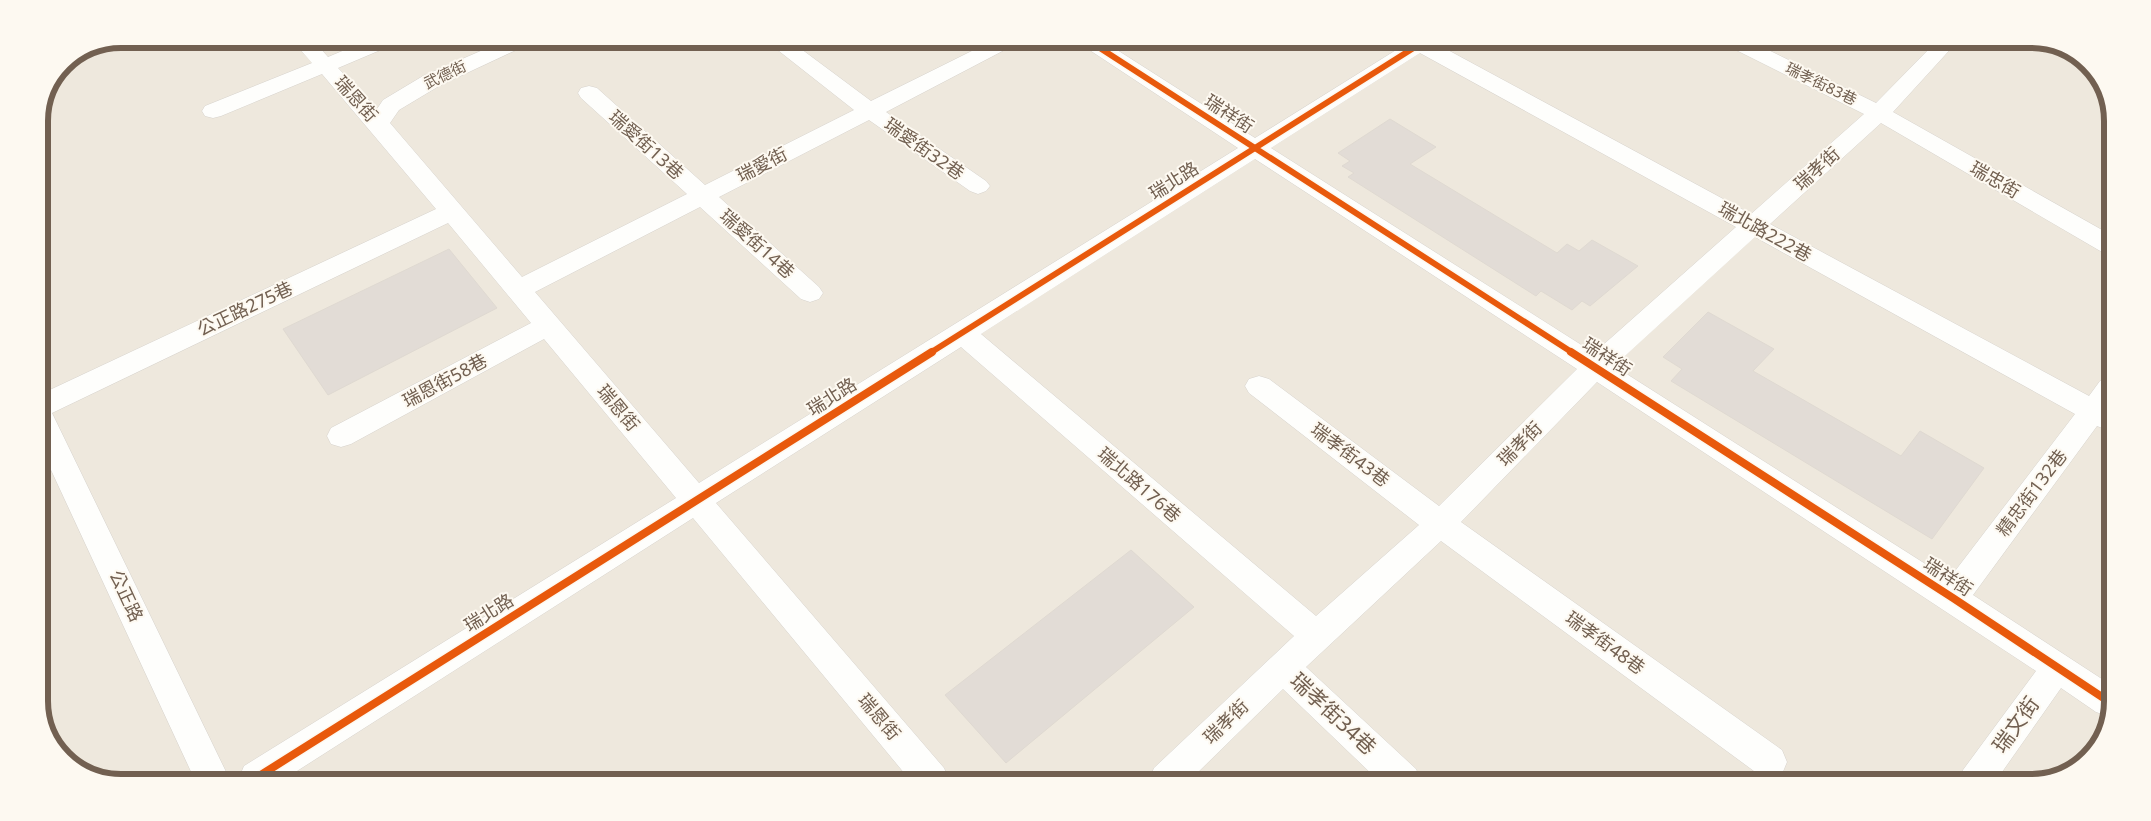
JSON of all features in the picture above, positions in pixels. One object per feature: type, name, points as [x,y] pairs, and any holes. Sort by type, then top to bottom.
[{"type":"street","name":"瑞恩街","points":[[309,48],[378,124],[927,774]]},
{"type":"street","points":[[213,111],[368,48]]},
{"type":"street","name":"武德街","points":[[378,124],[391,105],[431,80],[504,48]]},
{"type":"street","name":"瑞愛街32巷","points":[[786,48],[870,111],[978,186]]},
{"type":"street","name":"瑞愛街","points":[[518,290],[993,48]]},
{"type":"street","name":"瑞祥街","points":[[1100,48],[1953,598],[2104,698]]},
{"type":"street","name":"瑞北路","points":[[262,774],[1414,48]]},
{"type":"street","name":"瑞北路222巷","points":[[1431,48],[1753,226],[2103,405]]},
{"type":"street","name":"瑞孝街83巷","points":[[1747,48],[1879,113]]},
{"type":"street","name":"瑞孝街","points":[[1172,774],[1316,636],[1440,524],[1595,367],[1879,113],[1941,48]]},
{"type":"street","name":"瑞愛街13巷","points":[[589,93],[703,196]]},
{"type":"street","name":"瑞忠街","points":[[1879,113],[2103,242]]},
{"type":"street","name":"瑞愛街14巷","points":[[703,196],[810,293]]},
{"type":"street","name":"公正路275巷","points":[[48,403],[452,211]]},
{"type":"street","name":"瑞恩街58巷","points":[[341,436],[548,326]]},
{"type":"street","name":"瑞北路176巷","points":[[962,333],[1316,636]]},
{"type":"street","name":"瑞孝街43巷","points":[[1259,386],[1440,524]]},
{"type":"street","name":"精忠街132巷","points":[[1953,598],[2103,408]]},
{"type":"street","name":"公正路","points":[[48,433],[210,774]]},
{"type":"street","name":"瑞孝街48巷","points":[[1440,524],[1770,762]]},
{"type":"street","name":"瑞孝街34巷","points":[[1284,667],[1397,774]]},
{"type":"street","name":"瑞文街","points":[[1981,774],[2057,668]]},
{"type":"shaded area","points":[[2040,48],[2054,51],[2075,63],[2088,76],[2098,92],[2103,115],[2104,701],[2100,724],[2091,741],[2075,758],[2054,770],[2031,774],[120,774],[97,770],[76,758],[63,745],[51,724],[48,706],[48,120],[53,92],[60,80],[80,60],[92,53],[106,49]]},
{"type":"building","points":[[1390,119],[1436,147],[1410,164],[1557,253],[1567,244],[1579,251],[1592,240],[1638,266],[1590,306],[1582,301],[1572,310],[1541,291],[1536,296],[1348,177],[1354,173],[1342,166],[1350,161],[1338,153]]},
{"type":"building","points":[[449,249],[497,308],[328,395],[283,329]]},
{"type":"building","points":[[1708,312],[1774,349],[1753,371],[1901,456],[1920,431],[1984,468],[1932,539],[1671,381],[1682,369],[1663,357]]},
{"type":"building","points":[[1131,550],[1194,607],[1006,763],[945,695]]},
{"type":"cycle path","points":[[1100,48],[1953,598],[2104,698]]},
{"type":"cycle path","points":[[262,774],[1413,48]]}]
